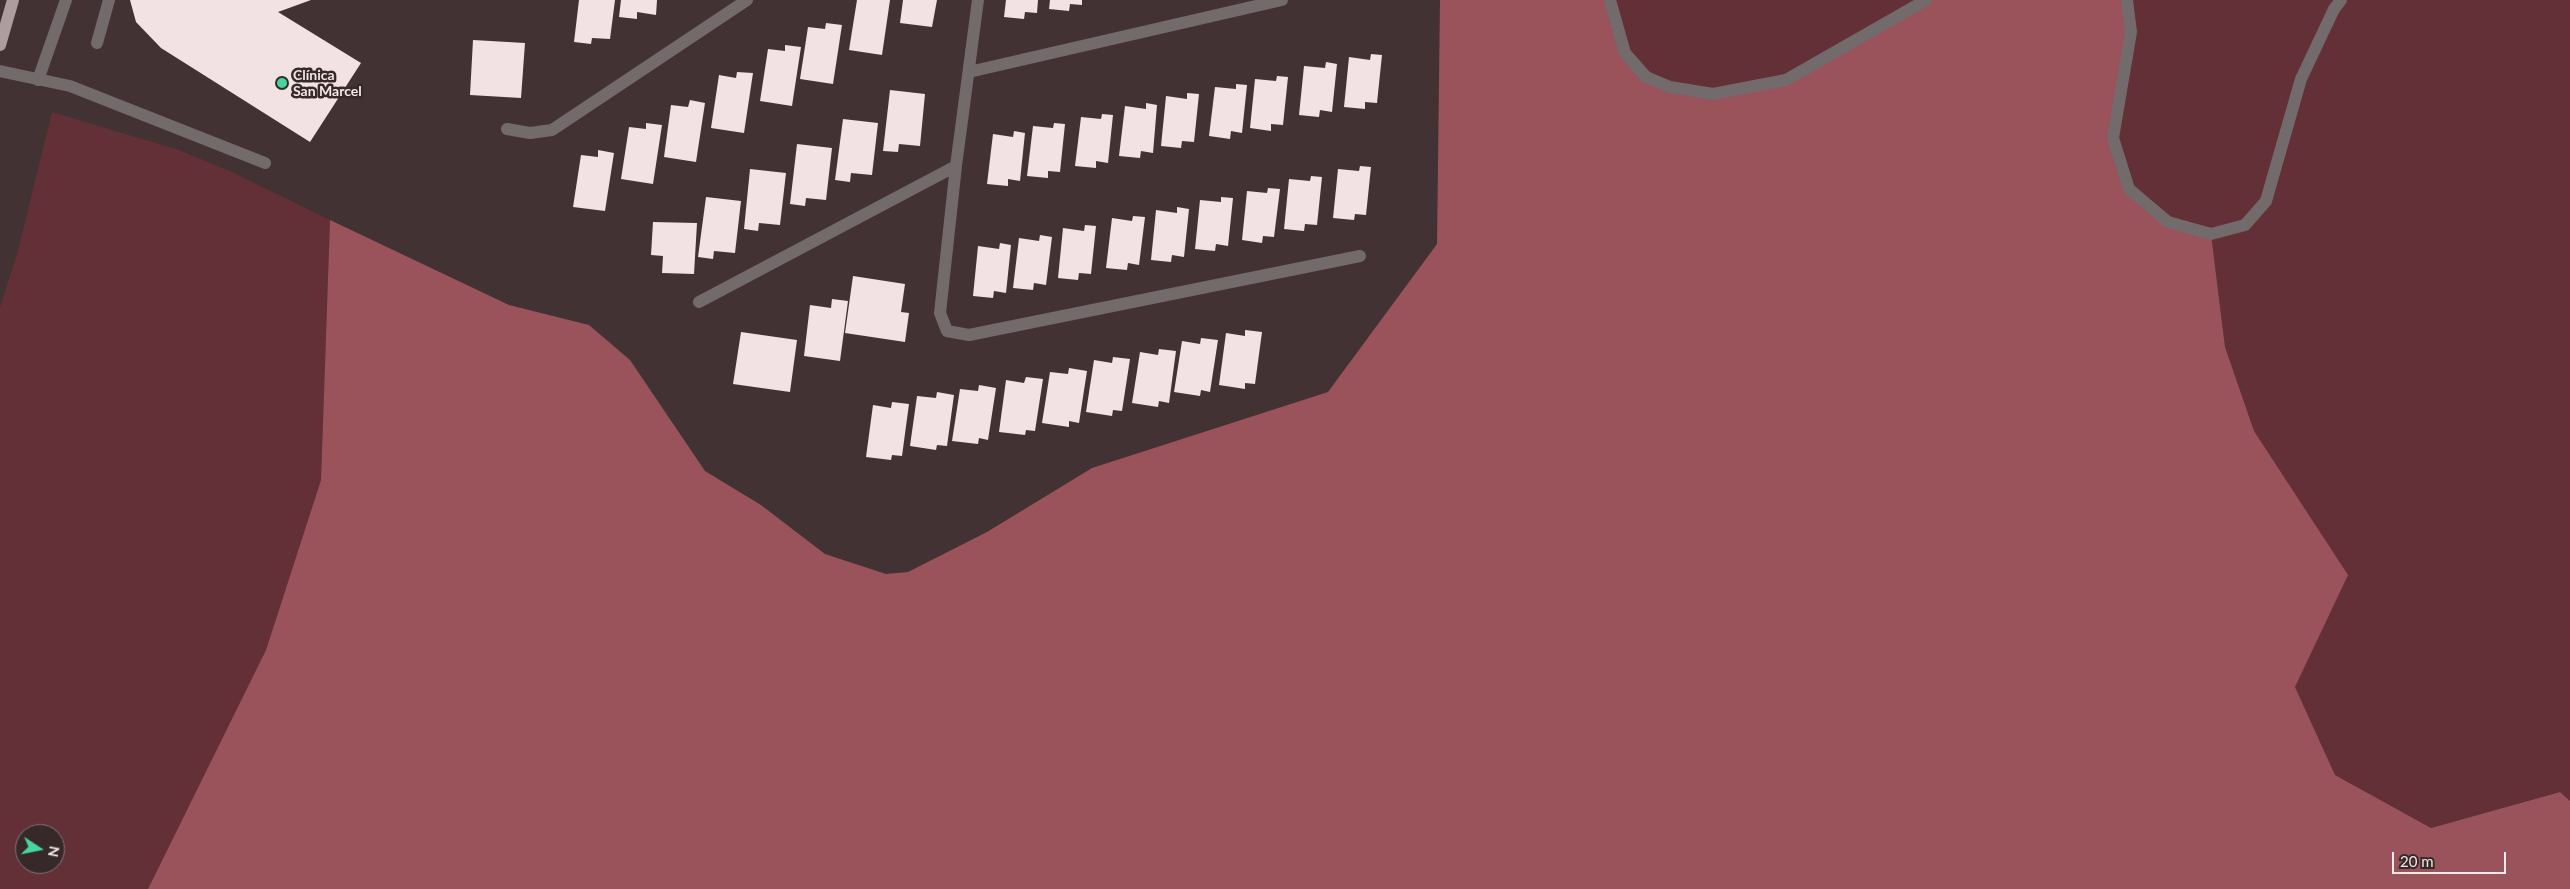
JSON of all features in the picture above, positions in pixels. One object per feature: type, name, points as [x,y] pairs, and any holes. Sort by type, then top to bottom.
[{"type":"main road","points":[[0,45],[13,0]]},
{"type":"street","points":[[38,80],[66,0]]},
{"type":"street","points":[[97,43],[110,0]]},
{"type":"street","points":[[508,129],[530,133],[552,130],[747,0]]},
{"type":"street","points":[[978,0],[956,166],[940,313],[947,331],[969,335],[1360,256]]},
{"type":"street","points":[[969,72],[1282,0]]},
{"type":"street","points":[[1610,0],[1625,53],[1646,77],[1670,87],[1713,94],[1786,80],[1926,0]]},
{"type":"street","points":[[2127,0],[2131,32],[2113,138],[2129,189],[2168,222],[2211,234],[2246,225],[2266,201],[2302,79],[2334,9],[2341,0]]},
{"type":"street","points":[[0,71],[70,86],[265,163]]},
{"type":"street","points":[[698,302],[956,166]]},
{"type":"shaded area","points":[[1440,0],[1610,0],[1625,53],[1670,87],[1713,94],[1786,80],[1926,0],[2127,0],[2131,32],[2113,138],[2129,189],[2168,222],[2211,234],[2225,347],[2254,431],[2348,575],[2295,687],[2335,775],[2431,828],[2560,792],[2570,801],[2570,889],[148,889],[266,650],[321,480],[330,220],[509,305],[589,325],[630,360],[705,471],[761,505],[825,554],[886,574],[908,572],[987,532],[1092,468],[1328,392],[1437,244]]},
{"type":"shaded area","points":[[1610,0],[1926,0],[1786,80],[1713,94],[1670,87],[1625,53]]},
{"type":"shaded area","points":[[2127,0],[2570,0],[2570,801],[2559,792],[2431,828],[2335,775],[2295,687],[2347,575],[2254,431],[2225,347],[2211,235],[2168,222],[2129,189],[2113,138]]},
{"type":"shaded area","points":[[52,112],[179,150],[230,171],[330,220],[321,480],[266,650],[148,889],[0,889],[0,307],[17,254]]},
{"type":"building","name":"Clínica San Marcel","points":[[130,0],[311,0],[278,12],[361,63],[310,142],[161,48],[136,22]]},
{"type":"building","points":[[579,0],[615,0],[610,39],[592,38],[591,44],[574,42]]},
{"type":"building","points":[[621,0],[657,0],[656,15],[637,12],[637,19],[619,17]]},
{"type":"building","points":[[857,0],[890,0],[882,55],[849,50]]},
{"type":"building","points":[[903,0],[937,0],[932,27],[900,23]]},
{"type":"building","points":[[1006,0],[1038,0],[1037,13],[1025,12],[1024,19],[1004,17]]},
{"type":"building","points":[[1050,0],[1082,0],[1082,5],[1070,4],[1069,11],[1049,9]]},
{"type":"building","points":[[826,23],[842,25],[833,84],[800,79],[808,27],[825,29]]},
{"type":"building","points":[[473,40],[525,43],[521,98],[470,95]]},
{"type":"building","points":[[785,45],[801,47],[792,106],[760,101],[768,49],[785,51]]},
{"type":"building","points":[[1371,54],[1382,55],[1377,103],[1365,102],[1365,109],[1344,107],[1349,57],[1370,60]]},
{"type":"building","points":[[1326,62],[1337,64],[1332,112],[1320,110],[1319,117],[1299,115],[1304,66],[1325,68]]},
{"type":"building","points":[[737,72],[753,73],[744,133],[711,128],[719,75],[736,78]]},
{"type":"building","points":[[1277,76],[1288,77],[1283,125],[1271,124],[1271,131],[1250,128],[1255,79],[1276,81]]},
{"type":"building","points":[[1236,84],[1247,85],[1242,133],[1231,131],[1230,139],[1209,136],[1215,87],[1236,89]]},
{"type":"building","points":[[890,90],[925,94],[920,146],[899,144],[898,152],[883,151]]},
{"type":"building","points":[[1187,93],[1199,94],[1194,142],[1182,141],[1181,148],[1161,146],[1166,96],[1187,99]]},
{"type":"building","points":[[690,100],[705,103],[696,162],[664,157],[671,105],[688,107]]},
{"type":"building","points":[[1146,103],[1157,105],[1153,153],[1141,151],[1140,158],[1119,156],[1125,106],[1146,109]]},
{"type":"building","points":[[1102,114],[1113,115],[1108,163],[1096,161],[1096,168],[1075,166],[1081,117],[1101,119]]},
{"type":"building","points":[[843,119],[878,123],[872,175],[851,173],[850,182],[835,180]]},
{"type":"building","points":[[646,123],[662,125],[653,184],[621,179],[629,127],[646,129]]},
{"type":"building","points":[[1054,123],[1065,124],[1060,172],[1048,171],[1048,178],[1027,176],[1033,126],[1053,128]]},
{"type":"building","points":[[1014,131],[1025,133],[1020,181],[1008,179],[1008,186],[987,184],[993,134],[1013,137]]},
{"type":"building","points":[[797,144],[832,148],[826,200],[806,198],[805,206],[790,204]]},
{"type":"building","points":[[598,150],[614,153],[605,211],[573,207],[581,155],[598,157]]},
{"type":"building","points":[[1360,166],[1371,167],[1366,215],[1355,214],[1354,220],[1333,218],[1338,169],[1359,171]]},
{"type":"building","points":[[750,169],[786,173],[780,225],[759,223],[758,231],[744,229]]},
{"type":"building","points":[[1311,176],[1322,177],[1317,225],[1305,224],[1304,231],[1284,229],[1289,179],[1310,181]]},
{"type":"building","points":[[1268,188],[1280,189],[1274,237],[1263,236],[1262,243],[1242,240],[1247,191],[1267,193]]},
{"type":"building","points":[[706,197],[741,201],[735,253],[714,251],[713,259],[698,257]]},
{"type":"building","points":[[1221,197],[1233,198],[1228,246],[1216,244],[1215,251],[1195,249],[1200,200],[1221,202]]},
{"type":"building","points":[[1177,207],[1189,209],[1184,257],[1172,255],[1171,262],[1151,260],[1156,210],[1177,213]]},
{"type":"building","points":[[1133,216],[1145,217],[1139,265],[1128,263],[1127,270],[1106,268],[1112,218],[1132,221]]},
{"type":"building","points":[[653,222],[697,223],[694,274],[662,273],[663,256],[651,255]]},
{"type":"building","points":[[1085,225],[1096,226],[1091,274],[1079,273],[1078,280],[1058,278],[1063,228],[1084,231]]},
{"type":"building","points":[[1040,235],[1052,237],[1046,285],[1034,283],[1033,290],[1013,288],[1019,238],[1039,241]]},
{"type":"building","points":[[1000,243],[1011,245],[1006,293],[994,291],[993,298],[973,296],[978,246],[999,249]]},
{"type":"building","points":[[853,276],[905,284],[901,312],[909,313],[905,342],[845,333]]},
{"type":"building","points":[[832,299],[848,301],[840,361],[804,356],[810,305],[831,308]]},
{"type":"building","points":[[1245,330],[1262,332],[1255,384],[1245,383],[1245,389],[1219,385],[1226,333],[1245,336]]},
{"type":"building","points":[[741,332],[797,340],[790,392],[733,384]]},
{"type":"building","points":[[1201,338],[1218,340],[1210,392],[1201,390],[1200,396],[1174,392],[1182,341],[1200,344]]},
{"type":"building","points":[[1159,349],[1176,351],[1169,403],[1159,401],[1158,407],[1132,403],[1140,352],[1158,355]]},
{"type":"building","points":[[1113,357],[1130,359],[1122,411],[1113,410],[1112,416],[1086,412],[1094,360],[1112,363]]},
{"type":"building","points":[[1069,368],[1087,371],[1079,423],[1069,421],[1069,427],[1042,423],[1050,372],[1068,374]]},
{"type":"building","points":[[1026,377],[1043,379],[1035,431],[1026,430],[1025,435],[999,432],[1006,380],[1024,383]]},
{"type":"building","points":[[979,385],[996,388],[988,440],[979,438],[978,444],[952,441],[960,389],[978,391]]},
{"type":"building","points":[[937,392],[954,395],[947,446],[937,445],[936,450],[910,446],[917,396],[936,398]]},
{"type":"building","points":[[892,402],[909,404],[902,456],[892,455],[891,460],[866,457],[873,405],[891,408]]},
{"type":"place","name":"Clínica San Marcel","points":[[282,83]]}]
